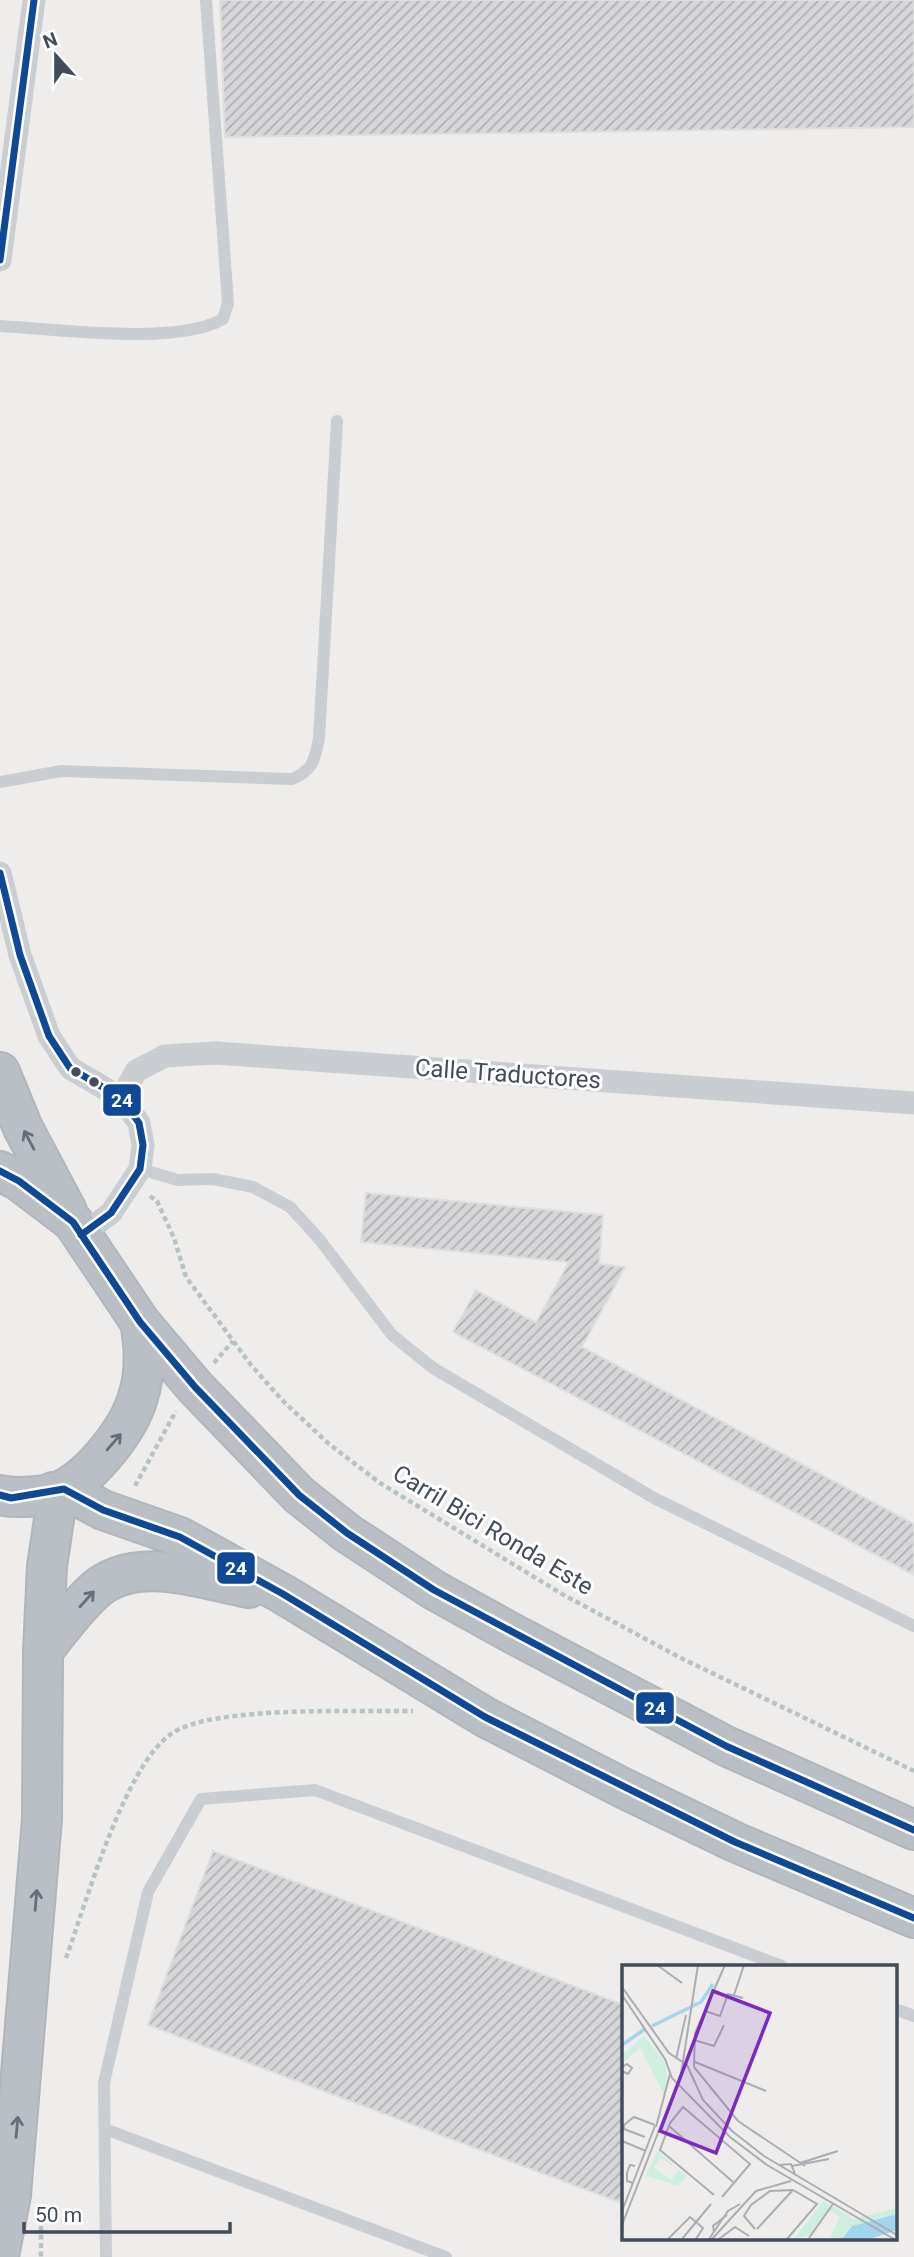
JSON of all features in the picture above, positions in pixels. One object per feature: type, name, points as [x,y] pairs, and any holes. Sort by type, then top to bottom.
[{"type":"highway","points":[[0,1072],[23,1128],[77,1228],[140,1322],[195,1387],[299,1495],[347,1533],[434,1590],[726,1746],[914,1830]]},
{"type":"highway","points":[[0,1171],[19,1181],[77,1228]]},
{"type":"highway","points":[[0,1495],[11,1498],[59,1490],[96,1462],[122,1433],[138,1399],[145,1365],[140,1322]]},
{"type":"highway","points":[[59,1490],[120,1516],[180,1537],[283,1594],[496,1723],[735,1842],[914,1918]]},
{"type":"highway","points":[[0,2251],[11,2195],[43,1819],[43,1651],[47,1566],[59,1490]]},
{"type":"highway","points":[[43,1651],[94,1590],[125,1575],[159,1571],[283,1594]]},
{"type":"street","points":[[0,260],[34,0]]},
{"type":"street","points":[[0,873],[20,955],[49,1036],[70,1068],[121,1098],[139,1124],[143,1145],[140,1169],[111,1213],[77,1228]]},
{"type":"street","name":"Calle Traductores","points":[[121,1098],[136,1071],[165,1056],[216,1053],[914,1103]]},
{"type":"street","points":[[11,2195],[12,2257]]},
{"type":"lane","points":[[0,326],[139,333],[207,328],[223,319],[228,303],[206,0]]},
{"type":"lane","points":[[0,782],[12,777],[61,771],[292,779],[305,774],[313,764],[319,738],[337,421]]},
{"type":"lane","points":[[140,1169],[178,1180],[213,1179],[253,1188],[290,1207],[320,1240],[392,1335],[433,1368],[654,1498],[914,1626]]},
{"type":"lane","points":[[106,2257],[104,2083],[148,1892],[201,1799],[315,1790],[779,1965]]},
{"type":"lane","points":[[897,2010],[914,2016]]},
{"type":"lane","points":[[105,2129],[446,2257]]},
{"type":"path","name":"Carril Bici Ronda Este","points":[[157,1201],[174,1238],[186,1277],[233,1341],[283,1401],[330,1444],[411,1503],[562,1594],[669,1652],[914,1771]]},
{"type":"path","points":[[120,1516],[181,1402],[233,1341]]},
{"type":"building","points":[[220,0],[914,0],[914,127],[225,137]]},
{"type":"building","points":[[366,1193],[603,1215],[599,1264],[625,1267],[582,1347],[914,1524],[914,1575],[453,1332],[476,1290],[536,1323],[569,1262],[361,1242]]},
{"type":"building","points":[[213,1851],[622,2004],[622,2203],[148,2025]]},
{"type":"transit line","name":"24","points":[[0,260],[34,0]]},
{"type":"transit line","name":"24","points":[[0,873],[20,955],[49,1036],[70,1068],[121,1098],[139,1123],[143,1145],[140,1169],[111,1213],[81,1235]]},
{"type":"transit line","name":"24","points":[[0,1171],[19,1181],[73,1222],[140,1322],[195,1387],[299,1495],[347,1533],[434,1590],[726,1746],[914,1830]]},
{"type":"transit line","name":"24","points":[[0,1495],[11,1498],[64,1489],[103,1510],[180,1537],[283,1594],[485,1717],[735,1842],[914,1918]]}]
